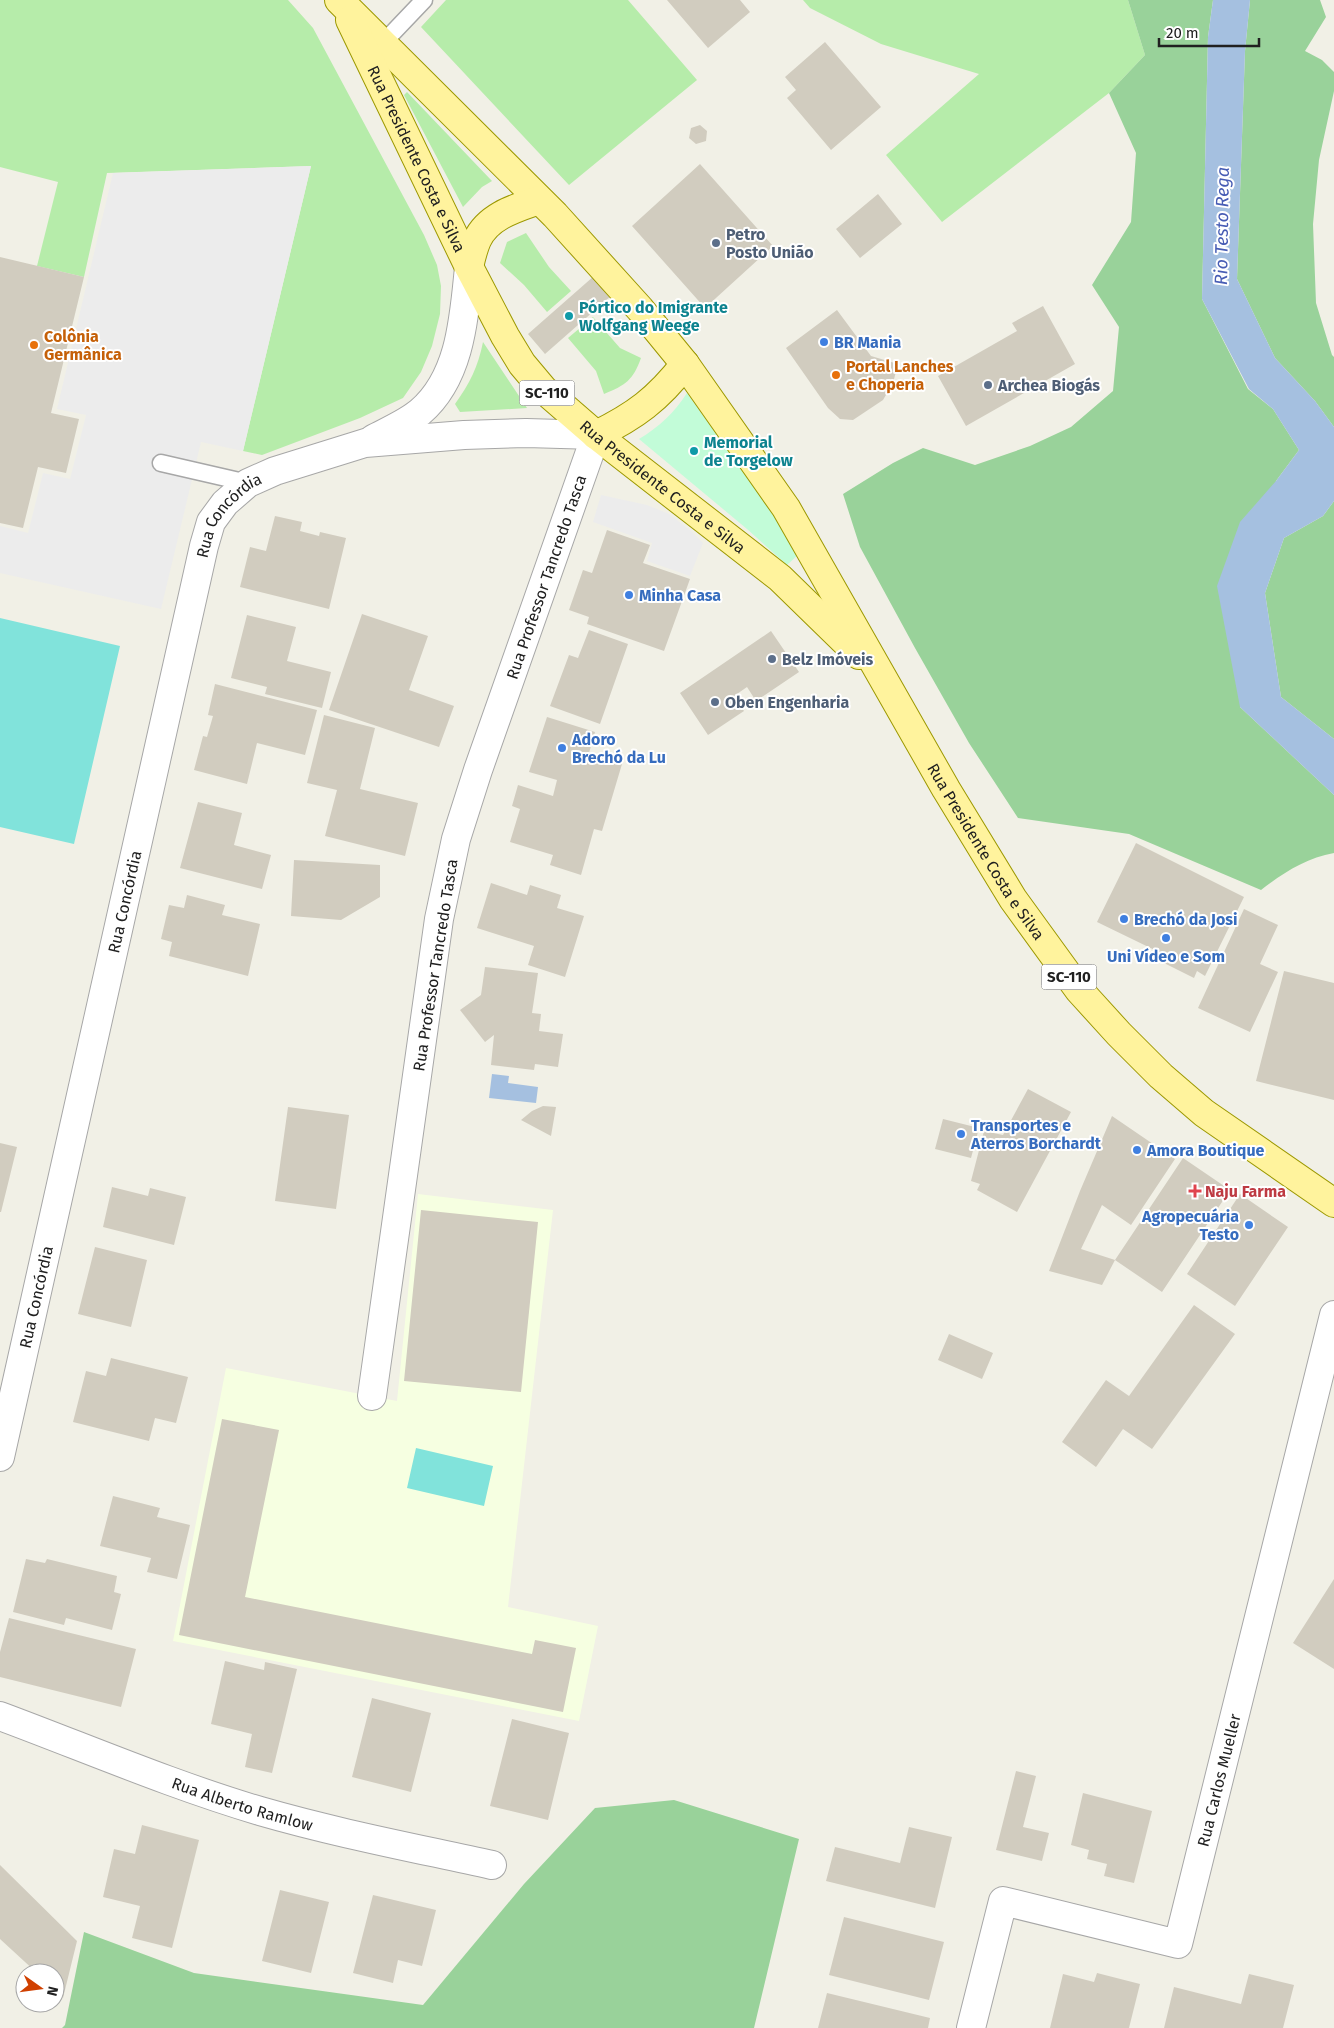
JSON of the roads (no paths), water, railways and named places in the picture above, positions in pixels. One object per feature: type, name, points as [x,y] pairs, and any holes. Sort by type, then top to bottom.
[{"type":"main road","name":"Rua Presidente Costa e Silva","points":[[340,1],[555,215],[602,266],[685,364],[786,508],[946,789],[1013,899],[1079,990],[1161,1076],[1204,1113],[1334,1203]]},
{"type":"main road","name":"Rua Presidente Costa e Silva","points":[[340,1],[468,267],[504,336],[522,364],[543,389],[596,435],[780,578],[884,680]]},
{"type":"main road","points":[[468,267],[478,239],[494,220],[515,208],[539,200]]},
{"type":"main road","points":[[596,435],[628,419],[658,396],[685,364]]},
{"type":"street","name":"Rua Concórdia","points":[[0,1457],[204,546],[211,522],[224,503],[248,483],[275,471],[365,443],[419,413],[438,392],[454,358],[463,327],[468,267]]},
{"type":"street","name":"Rua Concórdia","points":[[365,443],[482,434],[596,435]]},
{"type":"street","name":"Rua Professor Tancredo Tasca","points":[[372,1396],[438,929],[456,839],[478,770],[596,435]]},
{"type":"street","name":"Rua Carlos Mueller","points":[[971,2028],[1003,1901],[1178,1944],[1334,1315]]},
{"type":"street","name":"Rua Alberto Ramlow","points":[[0,1716],[186,1786],[258,1810],[322,1828],[492,1865]]},
{"type":"lane","points":[[383,43],[424,0]]},
{"type":"lane","points":[[161,463],[248,483]]},
{"type":"water","name":"Rio Testo Rega","points":[[1213,0],[1250,0],[1245,51],[1237,279],[1275,358],[1315,401],[1334,427],[1334,501],[1323,516],[1284,538],[1265,593],[1281,697],[1334,739],[1334,795],[1240,707],[1217,586],[1240,522],[1276,481],[1299,450],[1273,409],[1249,389],[1202,299],[1208,37]]},
{"type":"water","points":[[492,1074],[509,1076],[508,1083],[538,1087],[536,1103],[489,1098]]},
{"type":"place","name":"Petro Posto União","points":[[716,243]]},
{"type":"place","name":"Pórtico do Imigrante Wolfgang Weege","points":[[569,316]]},
{"type":"place","name":"BR Mania","points":[[824,342]]},
{"type":"place","name":"Colônia Germânica","points":[[34,345]]},
{"type":"place","name":"Portal Lanches e Choperia","points":[[836,375]]},
{"type":"place","name":"Archea Biogás","points":[[988,385]]},
{"type":"place","name":"Memorial de Torgelow","points":[[694,451]]},
{"type":"place","name":"Minha Casa","points":[[629,595]]},
{"type":"place","name":"Belz Imóveis","points":[[772,659]]},
{"type":"place","name":"Oben Engenharia","points":[[715,702]]},
{"type":"place","name":"Adoro Brechó da Lu","points":[[562,748]]},
{"type":"place","name":"Brechó da Josi","points":[[1124,919]]},
{"type":"place","name":"Uni Vídeo e Som","points":[[1166,938]]},
{"type":"place","name":"Transportes e Aterros Borchardt","points":[[961,1134]]},
{"type":"place","name":"Amora Boutique","points":[[1137,1150]]},
{"type":"place","name":"Naju Farma","points":[[1195,1191]]},
{"type":"place","name":"Agropecuária Testo","points":[[1249,1225]]}]
